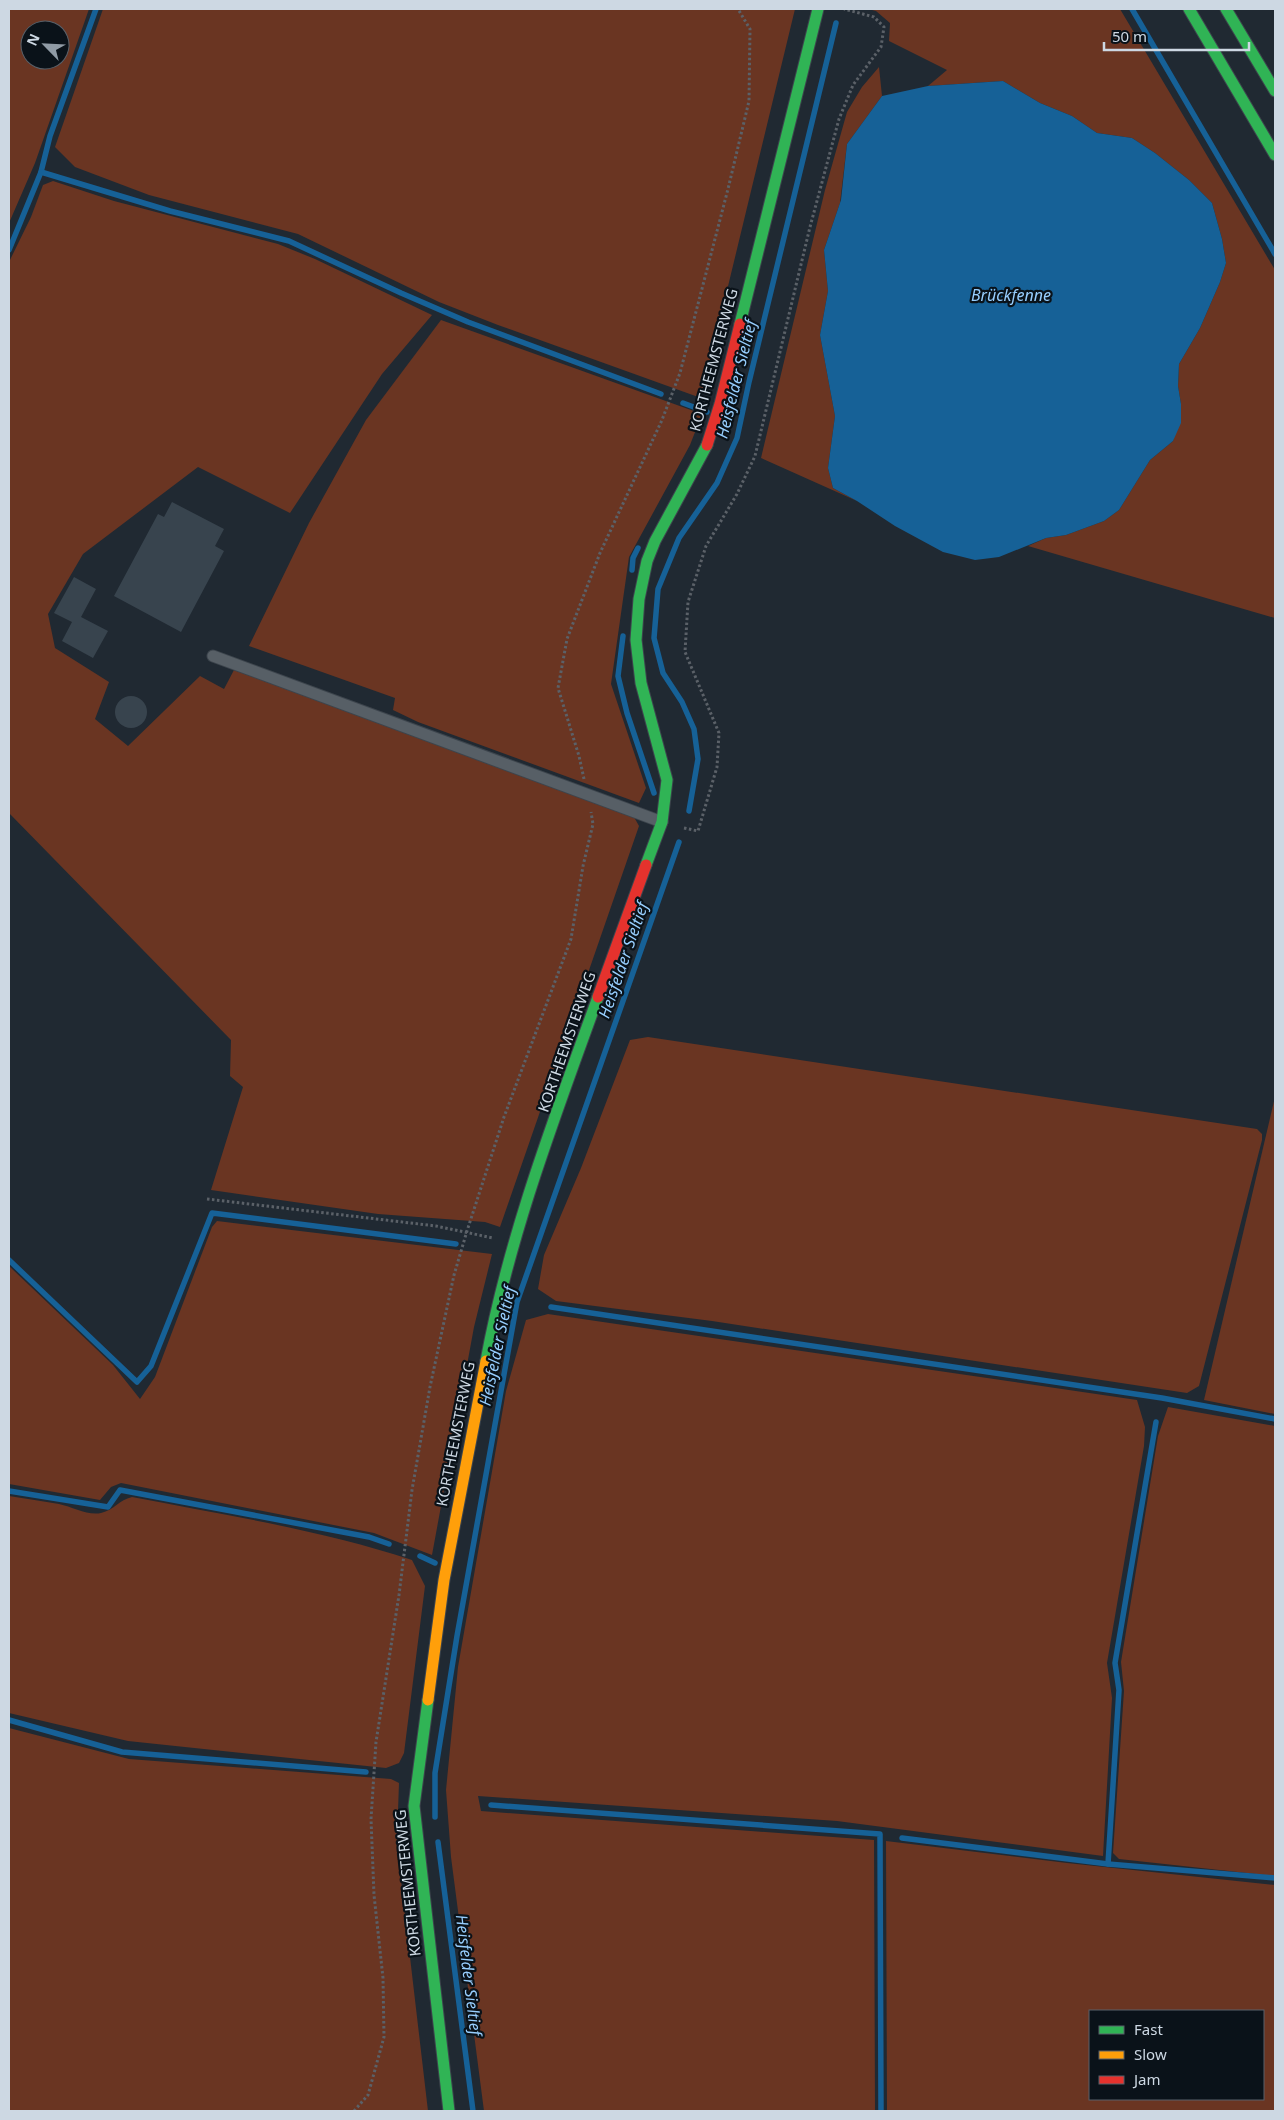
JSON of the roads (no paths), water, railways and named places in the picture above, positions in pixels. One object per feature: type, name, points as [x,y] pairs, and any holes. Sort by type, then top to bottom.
[{"type":"main road","name":"KORTHEEMSTERWEG","points":[[449,2111],[414,1806],[444,1580],[492,1326],[513,1245],[575,1061],[662,822],[667,780],[641,683],[636,640],[639,599],[647,561],[655,541],[706,448],[720,404],[818,9]]},
{"type":"main road","points":[[1190,9],[1275,155]]},
{"type":"main road","points":[[1226,9],[1275,91]]},
{"type":"lane","points":[[213,656],[662,822]]},
{"type":"water","name":"Brückfenne","points":[[1003,81],[1040,103],[1072,116],[1097,133],[1132,138],[1155,153],[1189,180],[1212,203],[1222,239],[1226,263],[1200,328],[1179,364],[1178,386],[1181,404],[1181,423],[1173,441],[1150,460],[1119,510],[1104,521],[1066,535],[1046,538],[999,557],[975,560],[943,552],[895,526],[833,488],[828,468],[835,416],[820,335],[828,291],[824,250],[841,200],[847,144],[882,96],[928,86]]},
{"type":"waterway","points":[[41,172],[50,136],[96,9]]},
{"type":"waterway","points":[[1132,9],[1275,254]]},
{"type":"waterway","name":"Heisfelder Sieltief","points":[[689,811],[698,759],[694,729],[682,702],[663,673],[654,638],[658,589],[679,538],[717,483],[737,438],[836,23]]},
{"type":"waterway","points":[[9,250],[41,172],[170,211],[289,241],[468,322],[661,394]]},
{"type":"waterway","points":[[683,403],[707,412]]},
{"type":"waterway","points":[[632,570],[633,558],[638,548]]},
{"type":"waterway","points":[[623,636],[618,676],[627,713],[654,793]]},
{"type":"waterway","name":"Heisfelder Sieltief","points":[[435,1817],[435,1773],[457,1636],[517,1302],[679,842]]},
{"type":"waterway","points":[[9,1260],[137,1382],[151,1366],[212,1213],[456,1244]]},
{"type":"waterway","points":[[551,1307],[1162,1398],[1275,1419]]},
{"type":"waterway","points":[[1108,1864],[1119,1690],[1115,1663],[1156,1422]]},
{"type":"waterway","points":[[9,1491],[108,1507],[120,1490],[369,1537],[389,1544]]},
{"type":"waterway","points":[[420,1556],[435,1563]]},
{"type":"waterway","points":[[9,1720],[122,1752],[366,1772]]},
{"type":"waterway","points":[[491,1805],[880,1834],[881,2111]]},
{"type":"waterway","points":[[902,1838],[1108,1864],[1275,1878]]},
{"type":"waterway","name":"Heisfelder Sieltief","points":[[438,1842],[473,2111]]},
{"type":"waterway","points":[[404,1843],[406,1858]]}]
